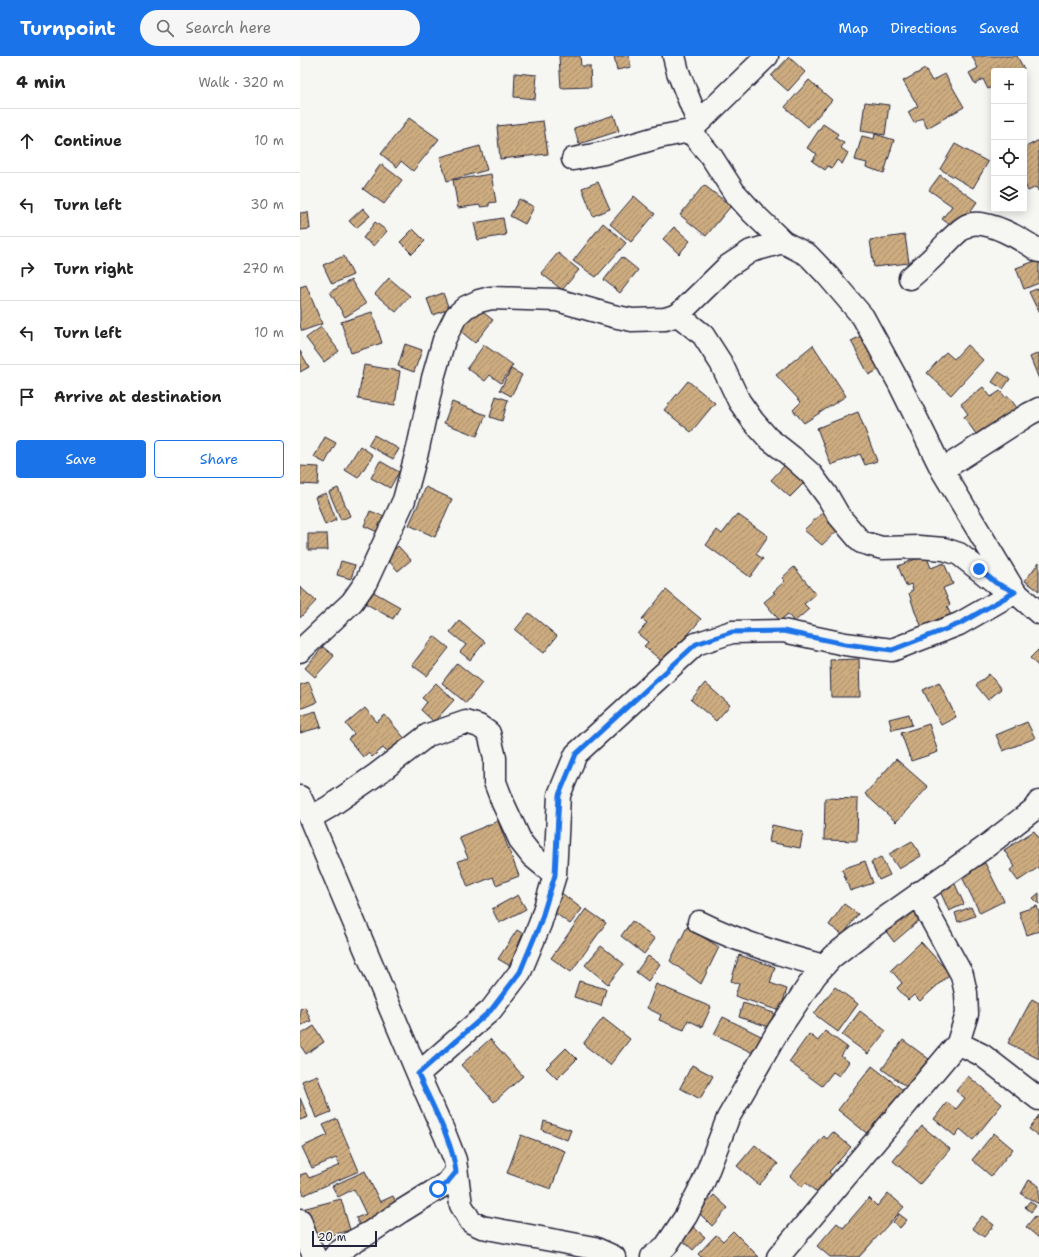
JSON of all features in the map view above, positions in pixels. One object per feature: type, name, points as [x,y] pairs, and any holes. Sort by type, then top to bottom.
[{"type":"street","points":[[674,56],[686,93],[694,127],[711,156],[734,192],[753,213],[783,242],[808,255],[863,317],[899,383],[942,470],[1015,592]]},
{"type":"street","points":[[573,159],[604,153],[694,127],[768,56]]},
{"type":"street","points":[[910,278],[956,234],[967,226],[982,223],[998,228],[1030,244],[1039,251]]},
{"type":"street","points":[[300,651],[352,602],[366,582],[404,500],[418,448],[433,378],[444,340],[456,316],[466,307],[478,301],[491,298],[557,300],[632,320],[665,319],[678,315],[728,266],[752,251],[783,242]]},
{"type":"street","points":[[678,315],[704,335],[721,363],[739,401],[753,421],[768,438],[811,474],[828,497],[839,516],[861,542],[882,548],[919,547],[944,549],[959,554],[996,583],[1015,592],[1039,613]]},
{"type":"street","points":[[942,470],[1039,409]]},
{"type":"street","points":[[418,1074],[491,1010],[520,972],[540,924],[555,875],[559,795],[576,754],[696,644],[732,632],[783,631],[845,644],[892,650],[959,624],[1015,592]]},
{"type":"street","points":[[310,818],[329,807],[377,774],[428,735],[466,722],[479,726],[489,733],[495,758],[495,782],[502,803],[521,842],[532,856],[555,875]]},
{"type":"street","points":[[300,797],[446,1137],[455,1160],[461,1205],[471,1222],[482,1228],[594,1248],[614,1257]]},
{"type":"street","points":[[652,1257],[666,1246],[686,1216],[703,1183],[728,1118],[778,1031],[811,982],[824,966],[832,957],[858,937],[984,848],[1033,810],[1039,802]]},
{"type":"street","points":[[778,1257],[958,1043],[968,1014],[966,993],[962,975],[928,913],[920,892]]},
{"type":"street","points":[[699,922],[720,933],[756,947],[824,966]]},
{"type":"street","points":[[958,1043],[982,1055],[1039,1099]]},
{"type":"street","points":[[334,1257],[337,1253],[354,1241],[447,1183],[456,1172]]},
{"type":"street","points":[[300,1220],[307,1241],[315,1257]]},
{"type":"building","points":[[559,56],[580,56],[581,66],[590,66],[591,87],[561,88]]},
{"type":"building","points":[[614,56],[629,56],[631,67],[617,70]]},
{"type":"building","points":[[972,56],[1017,56],[1023,68],[991,68],[991,88],[988,89],[983,79],[975,84],[969,73],[978,68]]},
{"type":"building","points":[[789,57],[805,72],[788,91],[771,76]]},
{"type":"building","points":[[925,69],[932,81],[945,74],[964,107],[927,128],[922,118],[914,123],[908,112],[918,106],[903,81]]},
{"type":"building","points":[[515,73],[537,75],[535,99],[514,97]]},
{"type":"building","points":[[809,80],[832,100],[808,127],[785,107]]},
{"type":"building","points":[[865,102],[889,105],[885,135],[861,131]]},
{"type":"building","points":[[614,115],[619,131],[579,144],[574,128]]},
{"type":"building","points":[[409,118],[439,139],[413,171],[401,161],[397,167],[381,154]]},
{"type":"building","points":[[543,121],[548,154],[500,159],[497,126]]},
{"type":"building","points":[[823,124],[838,134],[835,138],[844,143],[841,148],[848,153],[842,164],[837,160],[832,168],[828,166],[825,170],[812,161],[817,154],[807,148]]},
{"type":"building","points":[[875,134],[894,140],[884,173],[866,167],[867,163],[855,160],[862,136],[874,139]]},
{"type":"building","points":[[1039,140],[1039,192],[1036,187],[1028,191],[1027,189],[1027,146]]},
{"type":"building","points":[[955,144],[988,162],[973,188],[940,169]]},
{"type":"building","points":[[480,146],[487,170],[447,181],[440,157]]},
{"type":"building","points":[[381,164],[402,180],[384,204],[363,189]]},
{"type":"building","points":[[491,174],[496,202],[489,203],[489,206],[481,207],[480,205],[458,208],[453,180]]},
{"type":"building","points":[[940,175],[977,202],[957,230],[942,219],[952,206],[929,190]]},
{"type":"building","points":[[598,182],[610,209],[593,216],[582,188]]},
{"type":"building","points":[[704,185],[731,206],[706,236],[680,215]]},
{"type":"building","points":[[634,196],[655,214],[631,242],[610,224]]},
{"type":"building","points":[[519,199],[534,207],[525,224],[510,216]]},
{"type":"building","points":[[363,208],[370,216],[356,228],[349,221]]},
{"type":"building","points":[[308,212],[310,229],[300,230],[300,213]]},
{"type":"building","points":[[503,218],[506,235],[478,240],[474,223]]},
{"type":"building","points":[[375,222],[387,231],[374,246],[363,238]]},
{"type":"building","points":[[603,223],[626,243],[596,277],[573,261]]},
{"type":"building","points":[[674,227],[690,241],[679,254],[663,239]]},
{"type":"building","points":[[413,229],[425,241],[412,254],[400,242]]},
{"type":"building","points":[[905,235],[909,263],[874,267],[870,240]]},
{"type":"building","points":[[558,253],[579,270],[562,290],[541,273]]},
{"type":"building","points":[[344,256],[353,275],[332,284],[323,265]]},
{"type":"building","points":[[622,257],[638,270],[620,293],[604,280]]},
{"type":"building","points":[[1038,260],[1039,283],[1024,289],[1016,268]]},
{"type":"building","points":[[389,278],[410,296],[396,312],[375,294]]},
{"type":"building","points":[[351,280],[366,304],[345,317],[330,292]]},
{"type":"building","points":[[306,285],[322,324],[302,331],[300,326],[300,287]]},
{"type":"building","points":[[1039,288],[1039,313],[1029,292]]},
{"type":"building","points":[[443,293],[449,309],[433,315],[427,299]]},
{"type":"building","points":[[476,307],[493,320],[475,343],[458,329]]},
{"type":"building","points":[[372,312],[382,343],[351,353],[341,322]]},
{"type":"building","points":[[321,327],[339,351],[324,362],[306,338]]},
{"type":"building","points":[[867,333],[885,366],[869,375],[851,341]]},
{"type":"building","points":[[405,344],[422,350],[414,372],[398,366]]},
{"type":"building","points":[[484,345],[513,365],[501,383],[490,375],[485,381],[467,368]]},
{"type":"building","points":[[813,345],[846,396],[804,423],[793,410],[801,402],[776,375]]},
{"type":"building","points":[[967,345],[983,360],[951,395],[927,373],[946,352],[954,359]]},
{"type":"building","points":[[300,351],[309,367],[300,372]]},
{"type":"building","points":[[1039,353],[1039,379],[1030,357]]},
{"type":"building","points":[[364,365],[400,371],[395,405],[358,399]]},
{"type":"building","points":[[511,369],[522,375],[511,396],[500,390]]},
{"type":"building","points":[[999,372],[1010,379],[1003,389],[992,382]]},
{"type":"building","points":[[688,381],[715,403],[691,432],[664,410]]},
{"type":"building","points":[[983,387],[991,397],[1000,391],[1006,398],[1008,396],[1018,409],[988,435],[983,429],[976,434],[964,417],[968,414],[961,404]]},
{"type":"building","points":[[496,396],[508,400],[502,421],[490,417]]},
{"type":"building","points":[[452,402],[486,415],[477,436],[444,423]]},
{"type":"building","points":[[858,412],[877,461],[865,465],[860,454],[831,465],[817,428]]},
{"type":"building","points":[[374,435],[399,449],[393,459],[368,445]]},
{"type":"building","points":[[325,437],[336,443],[325,463],[314,457]]},
{"type":"building","points":[[360,446],[373,455],[358,478],[345,470]]},
{"type":"building","points":[[380,461],[399,472],[390,488],[371,478]]},
{"type":"building","points":[[785,465],[804,483],[790,497],[771,480]]},
{"type":"building","points":[[300,466],[319,467],[318,485],[300,484]]},
{"type":"building","points":[[426,487],[452,499],[435,537],[409,525]]},
{"type":"building","points":[[338,488],[350,516],[341,520],[329,492]]},
{"type":"building","points":[[326,493],[336,520],[325,525],[315,497]]},
{"type":"building","points":[[825,510],[842,526],[822,545],[804,530]]},
{"type":"building","points":[[370,511],[389,518],[382,534],[364,526]]},
{"type":"building","points":[[737,514],[768,536],[756,554],[763,559],[750,577],[706,545],[717,530],[722,534]]},
{"type":"building","points":[[308,534],[327,534],[328,550],[308,550]]},
{"type":"building","points":[[398,546],[411,560],[398,571],[386,558]]},
{"type":"building","points":[[926,555],[931,568],[944,563],[953,584],[943,588],[950,605],[947,607],[951,615],[922,627],[909,593],[913,590],[911,584],[906,586],[898,566]]},
{"type":"building","points":[[341,561],[355,565],[351,579],[337,575]]},
{"type":"building","points":[[1039,562],[1039,591],[1025,581]]},
{"type":"building","points":[[794,567],[816,594],[804,604],[809,609],[794,622],[788,614],[780,621],[764,602],[775,593],[773,592],[785,581],[782,578]]},
{"type":"building","points":[[300,587],[316,601],[300,618]]},
{"type":"building","points":[[370,590],[400,607],[393,619],[363,602]]},
{"type":"building","points":[[666,590],[701,619],[664,663],[644,646],[648,642],[638,634],[647,623],[642,619]]},
{"type":"building","points":[[529,613],[557,636],[544,653],[515,630]]},
{"type":"building","points":[[459,621],[485,642],[470,660],[460,652],[466,645],[450,632]]},
{"type":"building","points":[[434,636],[449,648],[427,676],[412,665]]},
{"type":"building","points":[[323,647],[334,656],[315,677],[305,668]]},
{"type":"building","points":[[1039,649],[1039,667],[1030,658]]},
{"type":"building","points":[[859,659],[860,697],[831,697],[830,660]]},
{"type":"building","points":[[457,663],[482,683],[466,703],[442,683]]},
{"type":"building","points":[[989,674],[1001,689],[988,700],[976,685]]},
{"type":"building","points":[[309,682],[317,702],[300,709],[300,685]]},
{"type":"building","points":[[939,682],[956,717],[941,725],[923,690]]},
{"type":"building","points":[[436,683],[454,700],[434,722],[421,710],[427,702],[422,698]]},
{"type":"building","points":[[705,683],[730,705],[716,721],[691,700]]},
{"type":"building","points":[[365,708],[377,722],[385,715],[406,740],[389,754],[383,748],[372,757],[368,753],[363,757],[348,739],[354,734],[346,724]]},
{"type":"building","points":[[316,711],[321,727],[300,733],[300,716]]},
{"type":"building","points":[[909,714],[912,725],[892,730],[889,719]]},
{"type":"building","points":[[1027,722],[1035,738],[1003,751],[996,735]]},
{"type":"building","points":[[929,724],[938,752],[911,761],[901,733]]},
{"type":"building","points":[[896,759],[928,787],[896,822],[865,794]]},
{"type":"building","points":[[825,798],[858,799],[857,841],[824,840]]},
{"type":"building","points":[[498,821],[519,876],[496,885],[493,877],[468,887],[458,861],[468,858],[459,837]]},
{"type":"building","points":[[772,825],[803,832],[800,848],[769,842]]},
{"type":"building","points":[[1034,831],[1039,838],[1039,867],[1018,881],[1010,870],[1015,867],[1004,850]]},
{"type":"building","points":[[912,841],[921,856],[899,869],[889,854]]},
{"type":"building","points":[[881,857],[890,875],[879,880],[871,862]]},
{"type":"building","points":[[865,861],[873,883],[850,891],[842,869]]},
{"type":"building","points":[[985,863],[1004,901],[980,913],[961,875]]},
{"type":"building","points":[[954,882],[964,904],[949,911],[939,889]]},
{"type":"building","points":[[559,891],[582,909],[570,924],[547,907]]},
{"type":"building","points":[[1039,893],[1039,904],[1033,898]]},
{"type":"building","points":[[518,895],[526,909],[499,923],[492,909]]},
{"type":"building","points":[[844,904],[858,914],[843,935],[829,925]]},
{"type":"building","points":[[1037,906],[1039,913],[1039,931],[1027,935],[1019,912]]},
{"type":"building","points":[[913,907],[922,918],[894,942],[885,930]]},
{"type":"building","points":[[971,907],[975,916],[958,922],[955,913]]},
{"type":"building","points":[[586,909],[606,923],[571,972],[551,958]]},
{"type":"building","points":[[632,921],[655,939],[644,954],[621,936]]},
{"type":"building","points":[[687,927],[719,947],[701,984],[670,961]]},
{"type":"building","points":[[517,930],[533,940],[517,970],[498,959]]},
{"type":"building","points":[[921,942],[950,974],[920,1001],[914,995],[908,1000],[897,988],[902,983],[891,970]]},
{"type":"building","points":[[601,946],[624,964],[608,984],[585,965]]},
{"type":"building","points":[[739,955],[775,967],[770,983],[787,989],[780,1011],[735,996],[739,984],[731,981]]},
{"type":"building","points":[[648,956],[660,964],[648,981],[636,972]]},
{"type":"building","points":[[579,981],[606,989],[601,1006],[574,997]]},
{"type":"building","points":[[656,984],[711,1007],[702,1027],[688,1020],[684,1030],[659,1020],[661,1015],[647,1008]]},
{"type":"building","points":[[835,987],[858,1004],[838,1032],[814,1014]]},
{"type":"building","points":[[1032,999],[1039,1003],[1039,1059],[1008,1043]]},
{"type":"building","points":[[743,1003],[774,1013],[769,1027],[739,1017]]},
{"type":"building","points":[[305,1007],[311,1021],[300,1026],[300,1009]]},
{"type":"building","points":[[860,1011],[886,1031],[868,1054],[842,1035]]},
{"type":"building","points":[[723,1017],[769,1040],[761,1057],[714,1034]]},
{"type":"building","points":[[603,1018],[630,1039],[610,1065],[583,1044]]},
{"type":"building","points":[[314,1026],[324,1042],[306,1054],[300,1045],[300,1035]]},
{"type":"building","points":[[825,1031],[847,1047],[841,1056],[849,1062],[839,1076],[833,1072],[822,1086],[789,1062],[809,1034],[818,1041]]},
{"type":"building","points":[[490,1039],[523,1076],[494,1102],[461,1065]]},
{"type":"building","points":[[903,1040],[933,1062],[912,1091],[882,1069]]},
{"type":"building","points":[[566,1048],[577,1059],[557,1079],[546,1068]]},
{"type":"building","points":[[692,1065],[713,1076],[700,1099],[680,1088]]},
{"type":"building","points":[[872,1066],[903,1090],[869,1135],[838,1110]]},
{"type":"building","points":[[317,1075],[331,1112],[316,1118],[302,1081]]},
{"type":"building","points":[[968,1076],[1002,1104],[973,1140],[960,1129],[955,1136],[934,1119],[947,1102],[956,1109],[965,1098],[956,1091]]},
{"type":"building","points":[[300,1098],[308,1117],[300,1120]]},
{"type":"building","points":[[1039,1115],[1039,1136],[1029,1129]]},
{"type":"building","points":[[337,1119],[359,1171],[304,1195],[300,1185],[300,1175],[306,1173],[309,1178],[340,1165],[336,1158],[312,1168],[302,1147],[328,1135],[323,1125]]},
{"type":"building","points":[[544,1121],[571,1130],[567,1140],[542,1130]]},
{"type":"building","points":[[922,1126],[950,1149],[920,1184],[893,1161]]},
{"type":"building","points":[[833,1132],[851,1147],[829,1172],[834,1177],[820,1195],[806,1183],[802,1187],[790,1176],[824,1136],[827,1139]]},
{"type":"building","points":[[994,1133],[1013,1149],[991,1176],[972,1160]]},
{"type":"building","points":[[521,1135],[565,1151],[551,1189],[507,1173]]},
{"type":"building","points":[[755,1145],[778,1164],[759,1185],[737,1166]]},
{"type":"building","points":[[365,1171],[380,1202],[393,1196],[399,1208],[360,1226],[356,1218],[366,1214],[354,1189],[338,1197],[332,1186]]},
{"type":"building","points":[[1029,1180],[1039,1186],[1039,1204],[1021,1194]]},
{"type":"building","points":[[888,1193],[904,1207],[859,1257],[830,1257],[817,1246],[837,1223],[843,1228],[869,1198],[877,1206]]},
{"type":"building","points":[[714,1195],[728,1208],[712,1226],[698,1212]]},
{"type":"building","points":[[341,1199],[350,1230],[311,1241],[302,1209]]},
{"type":"building","points":[[1030,1201],[1036,1206],[1031,1212],[1025,1207]]},
{"type":"building","points":[[899,1214],[907,1220],[900,1228],[893,1222]]},
{"type":"building","points":[[982,1216],[994,1225],[984,1237],[972,1228]]},
{"type":"building","points":[[1035,1216],[1039,1219],[1039,1238],[1026,1227]]},
{"type":"building","points":[[692,1226],[705,1237],[693,1250],[681,1239]]},
{"type":"building","points":[[733,1231],[759,1257],[701,1257],[698,1254],[716,1235],[723,1241]]},
{"type":"route","points":[[438,1189],[447,1183],[456,1172],[455,1160],[418,1074],[491,1010],[520,972],[540,924],[555,875],[559,795],[576,754],[696,644],[732,632],[783,631],[845,644],[892,650],[959,624],[1015,592],[996,583],[979,569]]}]
